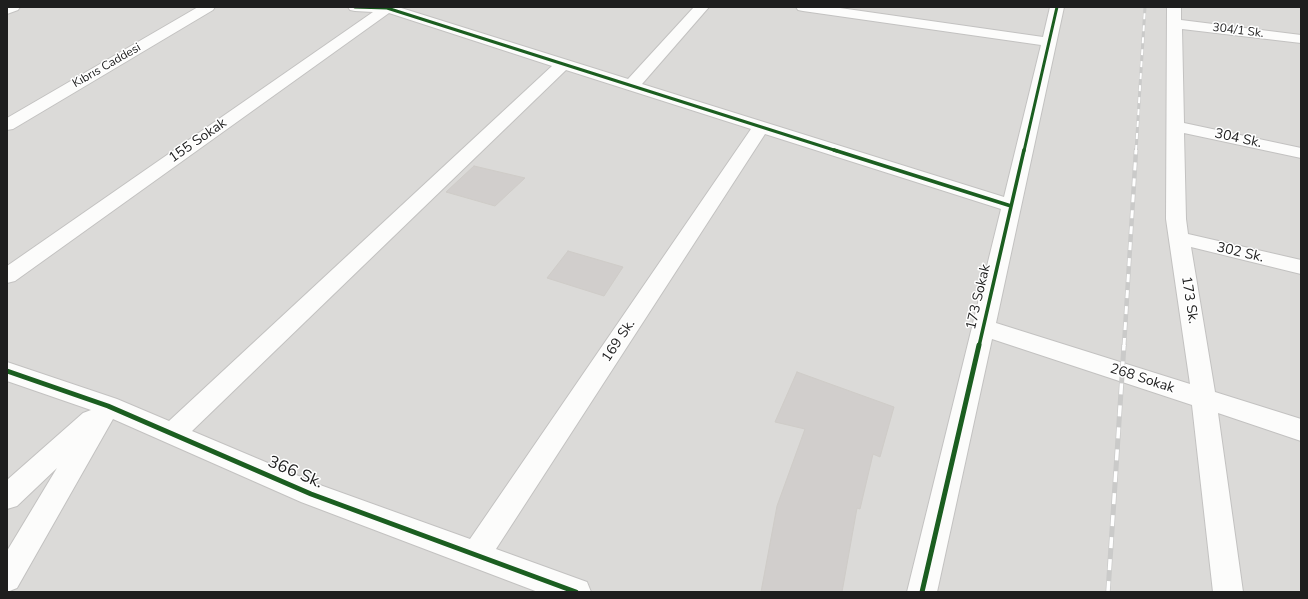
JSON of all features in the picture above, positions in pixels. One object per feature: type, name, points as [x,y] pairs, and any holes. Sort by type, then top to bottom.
[{"type":"street","points":[[7,10],[12,7]]},
{"type":"street","name":"Kıbrıs Caddesi","points":[[7,125],[208,7]]},
{"type":"street","points":[[355,7],[388,8],[1011,206]]},
{"type":"street","points":[[631,86],[702,7]]},
{"type":"street","points":[[803,7],[1049,42]]},
{"type":"street","name":"173 Sokak","points":[[922,592],[1057,7]]},
{"type":"street","name":"155 Sokak","points":[[7,276],[388,8]]},
{"type":"street","name":"304/1 Sk.","points":[[1174,15],[1301,39]]},
{"type":"street","name":"173 Sk.","points":[[1174,15],[1176,219],[1204,399],[1228,592]]},
{"type":"street","points":[[172,434],[563,64]]},
{"type":"street","name":"304 Sk.","points":[[1175,126],[1301,153]]},
{"type":"street","name":"169 Sk.","points":[[476,555],[762,127]]},
{"type":"street","name":"302 Sk.","points":[[1179,238],[1301,267]]},
{"type":"street","name":"268 Sokak","points":[[983,327],[1301,430]]},
{"type":"street","name":"366 Sk.","points":[[7,371],[108,406],[311,494],[576,592]]},
{"type":"street","points":[[7,497],[108,406]]},
{"type":"street","points":[[7,578],[108,406]]},
{"type":"shaded area","points":[[7,7],[1301,7],[1301,592],[7,592]]},
{"type":"building","points":[[474,166],[525,178],[495,206],[446,192]]},
{"type":"building","points":[[568,251],[623,267],[604,296],[547,278]]},
{"type":"building","points":[[797,372],[894,407],[880,457],[873,454],[860,509],[857,508],[842,592],[761,592],[777,506],[805,429],[775,422]]},
{"type":"railway","points":[[1136,151],[1145,7]]},
{"type":"railway","points":[[1124,346],[1136,150]]},
{"type":"railway","points":[[1108,592],[1124,345]]},
{"type":"cycle path","points":[[355,7],[387,8],[1011,206]]},
{"type":"cycle path","points":[[922,592],[1057,7]]},
{"type":"cycle path","points":[[7,371],[108,406],[311,494],[576,592]]}]
